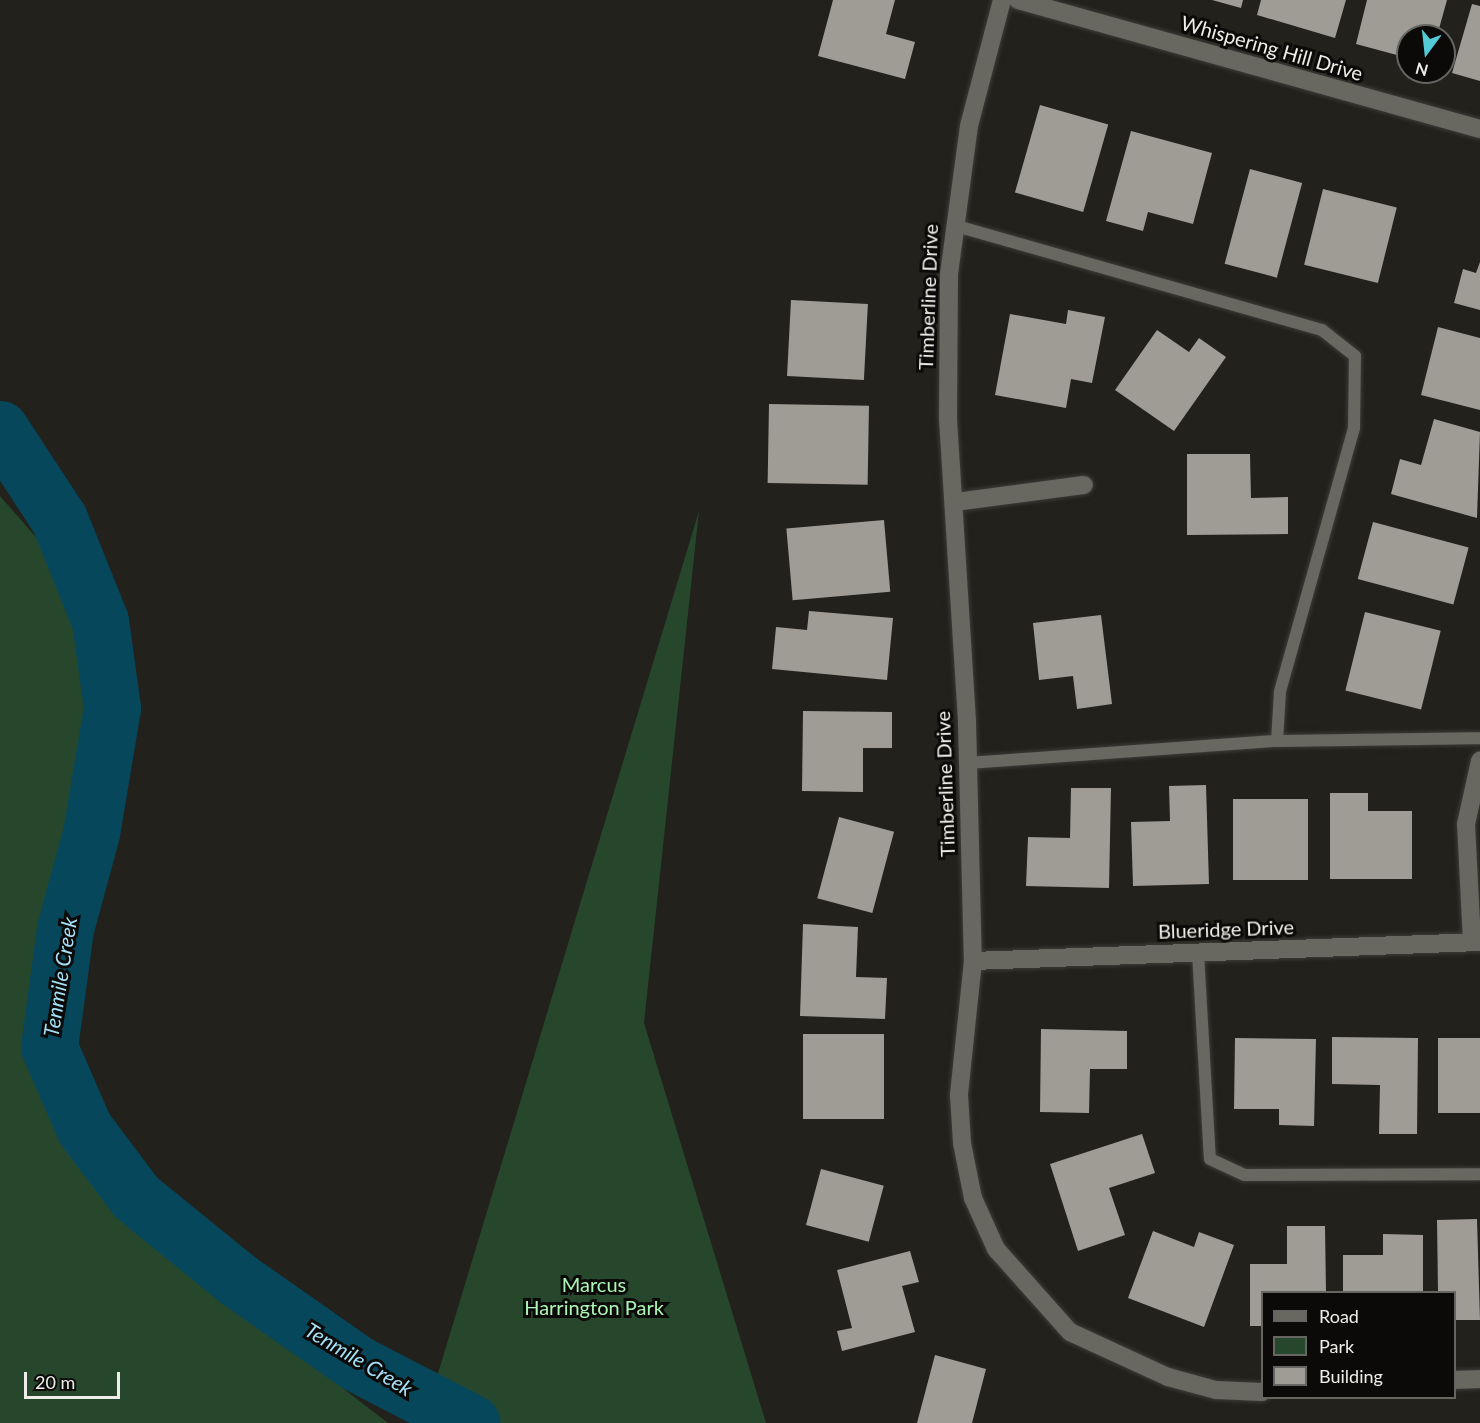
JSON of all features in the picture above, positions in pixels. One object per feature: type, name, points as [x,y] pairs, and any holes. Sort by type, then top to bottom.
[{"type":"street","name":"Timberline Drive","points":[[1002,0],[969,126],[953,225],[946,344],[968,763],[973,961],[959,1095],[962,1143],[973,1198],[996,1250],[1070,1332],[1113,1356],[1216,1390],[1261,1392]]},
{"type":"street","name":"Whispering Hill Drive","points":[[1018,0],[1480,129]]},
{"type":"street","points":[[956,502],[1084,485]]},
{"type":"street","points":[[1476,942],[1466,824],[1480,761]]},
{"type":"street","name":"Blueridge Drive","points":[[973,961],[1476,942]]},
{"type":"street","points":[[1456,1380],[1480,1379]]},
{"type":"lane","points":[[953,225],[1322,330],[1355,356],[1354,428],[1280,692],[1277,741]]},
{"type":"lane","points":[[968,763],[1277,741],[1480,738]]},
{"type":"lane","points":[[1198,953],[1210,1159],[1245,1175],[1480,1174]]},
{"type":"green space","points":[[0,496],[55,559],[96,713],[30,1035],[50,1116],[143,1234],[388,1423],[0,1423]]},
{"type":"green space","name":"Marcus Harrington Park","points":[[699,511],[644,1023],[766,1423],[423,1423]]},
{"type":"building","points":[[833,0],[895,0],[886,34],[915,42],[905,79],[818,56]]},
{"type":"building","points":[[1212,0],[1243,0],[1241,8]]},
{"type":"building","points":[[1261,0],[1346,0],[1335,38],[1257,15]]},
{"type":"building","points":[[1367,0],[1447,0],[1440,24],[1396,24],[1396,55],[1356,44]]},
{"type":"building","points":[[1472,4],[1480,6],[1480,81],[1456,74],[1456,59]]},
{"type":"building","points":[[1040,105],[1108,125],[1083,212],[1015,192]]},
{"type":"building","points":[[1131,131],[1212,153],[1193,224],[1148,212],[1143,231],[1106,221]]},
{"type":"building","points":[[1250,169],[1302,183],[1277,278],[1225,264]]},
{"type":"building","points":[[1323,189],[1397,207],[1378,283],[1304,265]]},
{"type":"building","points":[[1480,262],[1480,310],[1454,303],[1463,269],[1476,273]]},
{"type":"building","points":[[791,300],[868,304],[864,380],[787,376]]},
{"type":"building","points":[[1068,310],[1105,317],[1092,383],[1071,379],[1066,408],[995,395],[1010,314],[1066,324]]},
{"type":"building","points":[[1438,327],[1480,338],[1480,410],[1421,395]]},
{"type":"building","points":[[1157,330],[1189,352],[1199,338],[1226,357],[1174,431],[1115,390]]},
{"type":"building","points":[[769,404],[869,406],[868,485],[768,483]]},
{"type":"building","points":[[1434,419],[1480,432],[1477,518],[1391,494],[1400,459],[1421,465]]},
{"type":"building","points":[[1187,454],[1250,454],[1251,498],[1288,497],[1288,534],[1187,535]]},
{"type":"building","points":[[884,520],[890,592],[793,600],[786,529]]},
{"type":"building","points":[[1373,522],[1469,548],[1453,605],[1358,579]]},
{"type":"building","points":[[809,611],[893,618],[887,680],[772,669],[776,627],[807,630]]},
{"type":"building","points":[[1365,612],[1441,631],[1421,709],[1345,691]]},
{"type":"building","points":[[1101,615],[1112,704],[1077,709],[1073,676],[1039,680],[1033,623]]},
{"type":"building","points":[[803,711],[892,712],[892,748],[863,748],[863,792],[802,791]]},
{"type":"building","points":[[1206,785],[1209,884],[1133,886],[1131,822],[1170,821],[1169,786]]},
{"type":"building","points":[[1071,788],[1111,788],[1109,888],[1026,886],[1028,837],[1070,838]]},
{"type":"building","points":[[1330,793],[1368,793],[1368,811],[1412,811],[1412,879],[1330,879]]},
{"type":"building","points":[[1233,799],[1308,799],[1308,880],[1233,880]]},
{"type":"building","points":[[839,817],[894,832],[872,913],[817,898]]},
{"type":"building","points":[[803,924],[858,927],[856,977],[887,978],[885,1019],[800,1016]]},
{"type":"building","points":[[1041,1029],[1127,1031],[1127,1069],[1090,1069],[1089,1113],[1040,1112]]},
{"type":"building","points":[[803,1034],[884,1034],[884,1119],[803,1119]]},
{"type":"building","points":[[1332,1037],[1418,1038],[1417,1134],[1379,1134],[1380,1085],[1332,1084]]},
{"type":"building","points":[[1235,1038],[1316,1039],[1314,1126],[1279,1125],[1279,1109],[1234,1109]]},
{"type":"building","points":[[1438,1038],[1480,1038],[1480,1113],[1438,1113]]},
{"type":"building","points":[[1142,1134],[1155,1173],[1109,1188],[1125,1235],[1078,1251],[1050,1164]]},
{"type":"building","points":[[821,1169],[884,1186],[869,1242],[806,1225]]},
{"type":"building","points":[[1477,1219],[1480,1320],[1456,1320],[1456,1291],[1438,1291],[1437,1220]]},
{"type":"building","points":[[1287,1226],[1325,1226],[1326,1291],[1261,1291],[1261,1326],[1250,1326],[1250,1264],[1287,1264]]},
{"type":"building","points":[[1153,1231],[1194,1247],[1199,1232],[1234,1245],[1204,1327],[1128,1298]]},
{"type":"building","points":[[1383,1234],[1423,1235],[1423,1291],[1343,1291],[1343,1255],[1383,1255]]},
{"type":"building","points":[[910,1251],[919,1282],[902,1286],[915,1332],[842,1351],[837,1331],[852,1328],[837,1270]]},
{"type":"building","points":[[935,1355],[986,1369],[972,1423],[917,1423]]},
{"type":"waterway","name":"Tenmile Creek","points":[[0,429],[59,519],[100,621],[112,708],[91,833],[65,929],[49,1047],[84,1128],[136,1197],[238,1280],[358,1364],[472,1423]]}]
